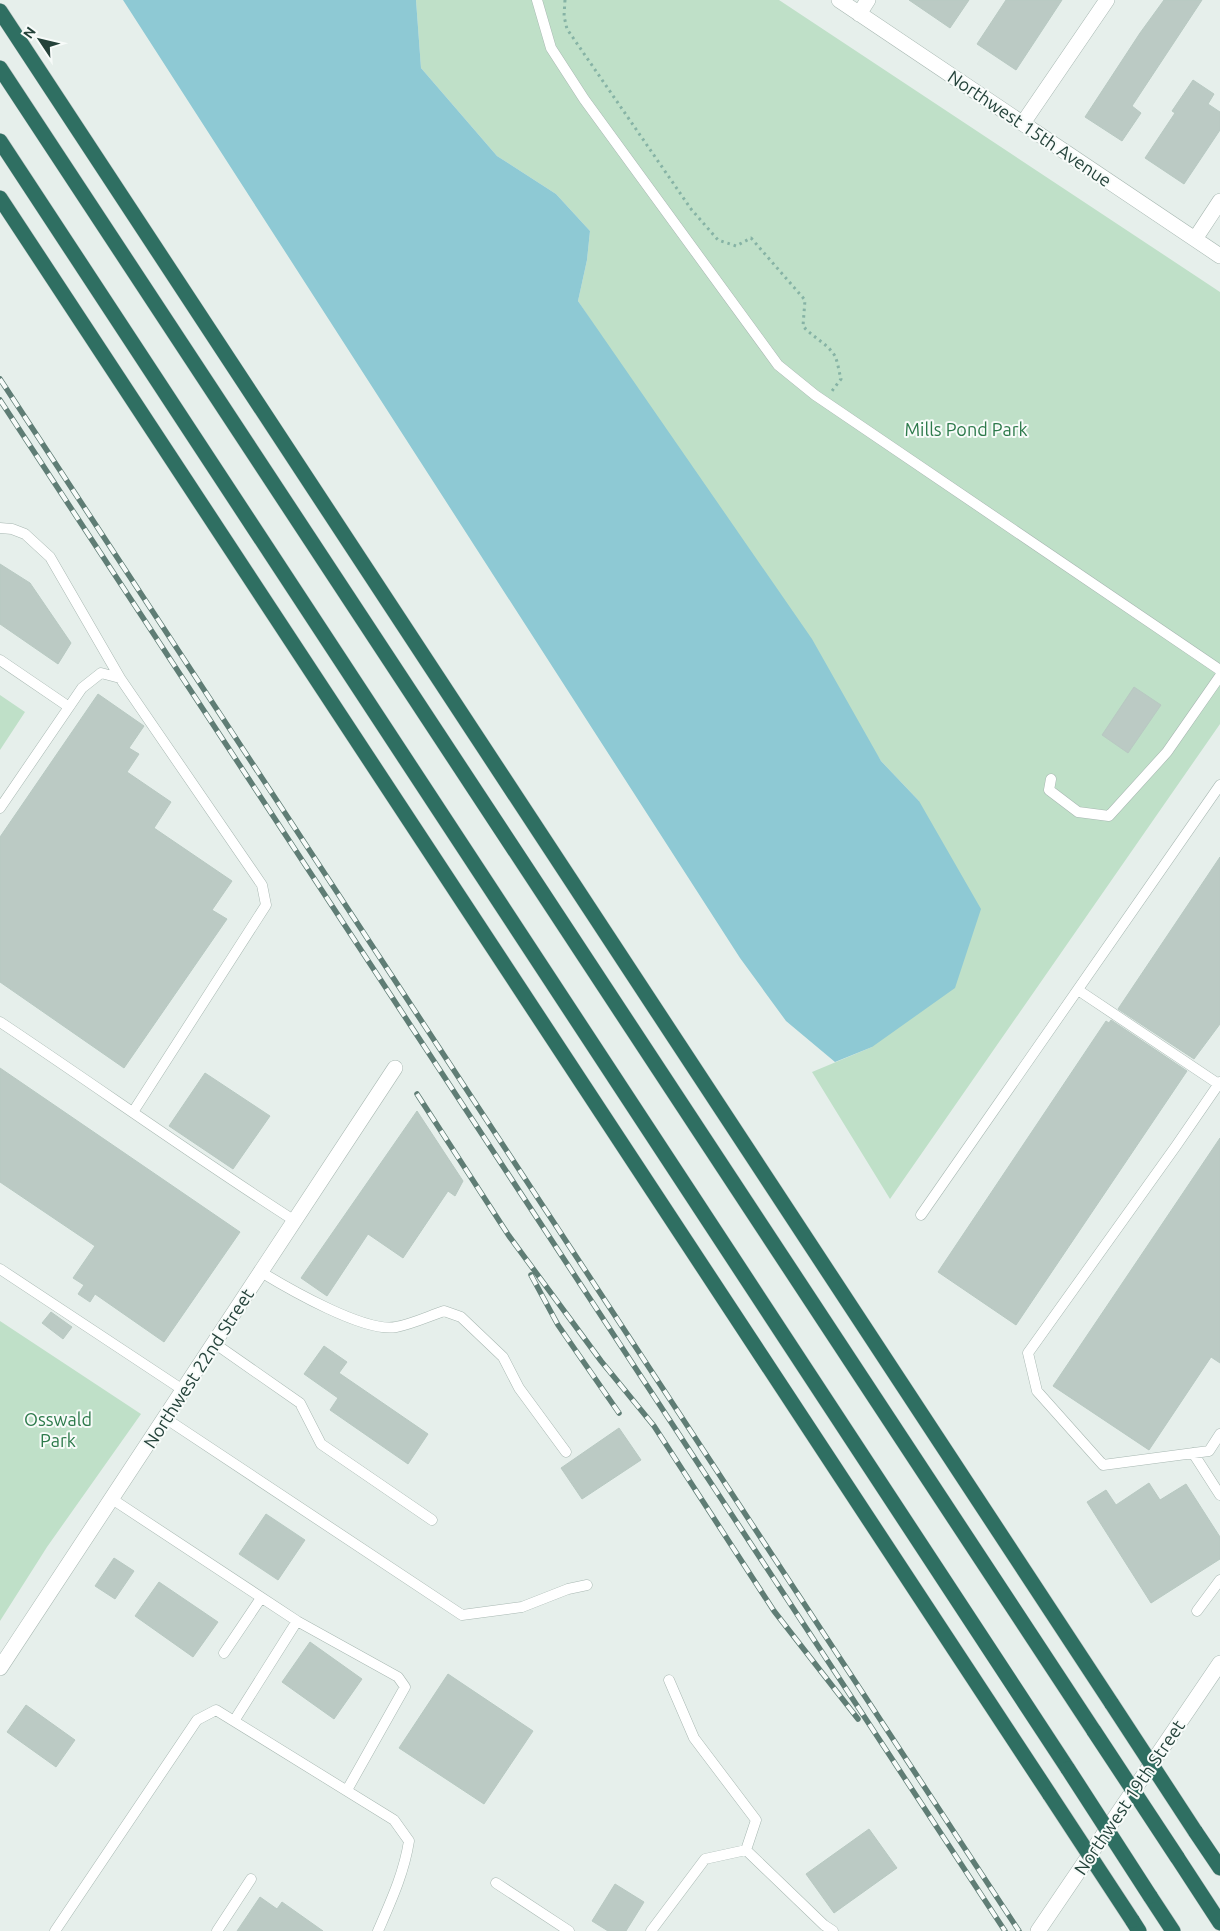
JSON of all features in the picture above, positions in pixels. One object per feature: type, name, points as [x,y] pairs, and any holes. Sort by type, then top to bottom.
[{"type":"highway","points":[[0,11],[1220,1868]]},
{"type":"highway","points":[[0,68],[1220,1924]]},
{"type":"highway","points":[[0,141],[1174,1931]]},
{"type":"highway","points":[[0,198],[1135,1926]]},
{"type":"street","name":"Northwest 15th Avenue","points":[[839,0],[1220,256]]},
{"type":"street","points":[[859,14],[868,0]]},
{"type":"street","points":[[1023,123],[1107,0]]},
{"type":"street","points":[[1195,239],[1220,201]]},
{"type":"street","name":"Northwest 22nd Street","points":[[0,1668],[396,1068]]},
{"type":"street","name":"Northwest 19th Street","points":[[1038,1931],[1220,1663]]},
{"type":"lane","points":[[538,0],[552,48],[584,99],[778,364],[824,402],[1220,670]]},
{"type":"lane","points":[[0,528],[25,534],[50,557],[120,678],[262,885],[266,904],[134,1112]]},
{"type":"lane","points":[[0,660],[69,706]]},
{"type":"lane","points":[[0,808],[82,688],[101,673],[120,678]]},
{"type":"lane","points":[[1052,779],[1049,790],[1078,812],[1109,816],[1167,752],[1220,676]]},
{"type":"lane","points":[[921,1215],[1220,785]]},
{"type":"lane","points":[[1078,990],[1220,1083],[1028,1352],[1037,1392],[1104,1464],[1209,1451],[1220,1434]]},
{"type":"lane","points":[[0,1022],[134,1112],[201,1160],[295,1221]]},
{"type":"lane","points":[[0,1269],[183,1390]]},
{"type":"lane","points":[[262,1272],[286,1287],[341,1313],[379,1327],[396,1327],[444,1310],[461,1317],[503,1357],[519,1388],[566,1452]]},
{"type":"lane","points":[[214,1343],[300,1403],[321,1444],[432,1520]]},
{"type":"lane","points":[[165,1418],[462,1615],[522,1607],[587,1585]]},
{"type":"lane","points":[[1193,1453],[1220,1495]]},
{"type":"lane","points":[[112,1499],[297,1621],[398,1678],[405,1687],[347,1790]]},
{"type":"lane","points":[[1197,1611],[1220,1580]]},
{"type":"lane","points":[[224,1653],[261,1598]]},
{"type":"lane","points":[[234,1721],[297,1621]]},
{"type":"lane","points":[[670,1680],[694,1738],[756,1820],[746,1850]]},
{"type":"lane","points":[[55,1931],[197,1720],[216,1710],[394,1820],[409,1840],[406,1859],[396,1889],[378,1931]]},
{"type":"lane","points":[[651,1931],[705,1859],[746,1850]]},
{"type":"lane","points":[[746,1850],[824,1925],[833,1931]]},
{"type":"lane","points":[[217,1931],[251,1880]]},
{"type":"lane","points":[[496,1884],[568,1931]]},
{"type":"path","points":[[565,0],[564,16],[567,29],[691,209],[718,240],[736,246],[751,238],[805,300],[803,326],[810,334],[826,345],[835,357],[841,379],[824,402]]},
{"type":"green space","name":"Mills Pond Park","points":[[416,0],[779,0],[1220,292],[1220,724],[890,1199],[812,1072],[872,1047],[919,801],[881,761],[578,301],[587,260],[590,231],[556,194],[497,156],[421,68]]},
{"type":"green space","points":[[0,695],[25,712],[0,750]]},
{"type":"green space","name":"Osswald Park","points":[[0,1321],[141,1414],[47,1547],[0,1621]]},
{"type":"water","points":[[123,0],[416,0],[421,68],[497,156],[556,194],[590,231],[587,260],[578,301],[812,639],[881,761],[919,801],[981,909],[955,988],[872,1047],[835,1062],[786,1021],[740,958]]},
{"type":"building","points":[[909,0],[969,0],[950,28]]},
{"type":"building","points":[[1006,0],[1062,0],[1016,70],[977,44]]},
{"type":"building","points":[[1164,0],[1202,0],[1132,106],[1141,113],[1122,141],[1085,117]]},
{"type":"building","points":[[1193,80],[1214,94],[1208,104],[1220,112],[1220,130],[1184,184],[1145,158],[1175,113],[1172,111]]},
{"type":"building","points":[[0,564],[30,583],[71,643],[58,664],[0,624]]},
{"type":"building","points":[[1134,687],[1161,705],[1128,753],[1102,735]]},
{"type":"building","points":[[98,694],[144,726],[129,748],[139,754],[127,772],[171,802],[154,828],[232,881],[212,910],[227,919],[124,1068],[0,982],[0,837]]},
{"type":"building","points":[[1220,857],[1220,1024],[1194,1059],[1118,1009]]},
{"type":"building","points":[[1111,1020],[1187,1071],[1016,1325],[938,1272],[1106,1021],[1109,1023]]},
{"type":"building","points":[[0,1068],[240,1232],[164,1342],[95,1294],[90,1302],[78,1294],[84,1285],[73,1278],[95,1246],[0,1182]]},
{"type":"building","points":[[205,1073],[270,1116],[233,1169],[169,1126]]},
{"type":"building","points":[[417,1111],[463,1181],[455,1196],[448,1191],[403,1258],[368,1234],[327,1296],[301,1278]]},
{"type":"building","points":[[1220,1138],[1220,1363],[1211,1357],[1149,1450],[1053,1386]]},
{"type":"building","points":[[51,1312],[72,1327],[63,1339],[42,1323]]},
{"type":"building","points":[[324,1346],[347,1362],[339,1373],[428,1434],[408,1464],[330,1410],[338,1398],[304,1374]]},
{"type":"building","points":[[619,1428],[641,1460],[582,1499],[561,1468]]},
{"type":"building","points":[[1149,1483],[1160,1500],[1186,1484],[1220,1537],[1220,1559],[1151,1603],[1087,1502],[1106,1490],[1116,1505]]},
{"type":"building","points":[[266,1514],[305,1540],[278,1580],[239,1554]]},
{"type":"building","points":[[114,1558],[134,1571],[115,1599],[95,1586]]},
{"type":"building","points":[[159,1582],[218,1622],[193,1657],[135,1616]]},
{"type":"building","points":[[310,1642],[362,1679],[334,1719],[282,1682]]},
{"type":"building","points":[[448,1674],[533,1731],[484,1804],[399,1748]]},
{"type":"building","points":[[26,1705],[75,1740],[56,1767],[7,1732]]},
{"type":"building","points":[[869,1829],[897,1868],[834,1913],[806,1874]]},
{"type":"building","points":[[615,1884],[644,1902],[626,1931],[608,1931],[592,1921]]},
{"type":"building","points":[[260,1897],[277,1909],[282,1902],[323,1931],[237,1931]]},
{"type":"railway","points":[[0,379],[1019,1931]]},
{"type":"railway","points":[[0,400],[1005,1931]]},
{"type":"railway","points":[[417,1094],[509,1236],[601,1361],[654,1426],[774,1611],[858,1719]]},
{"type":"railway","points":[[531,1275],[558,1325],[619,1413]]}]
